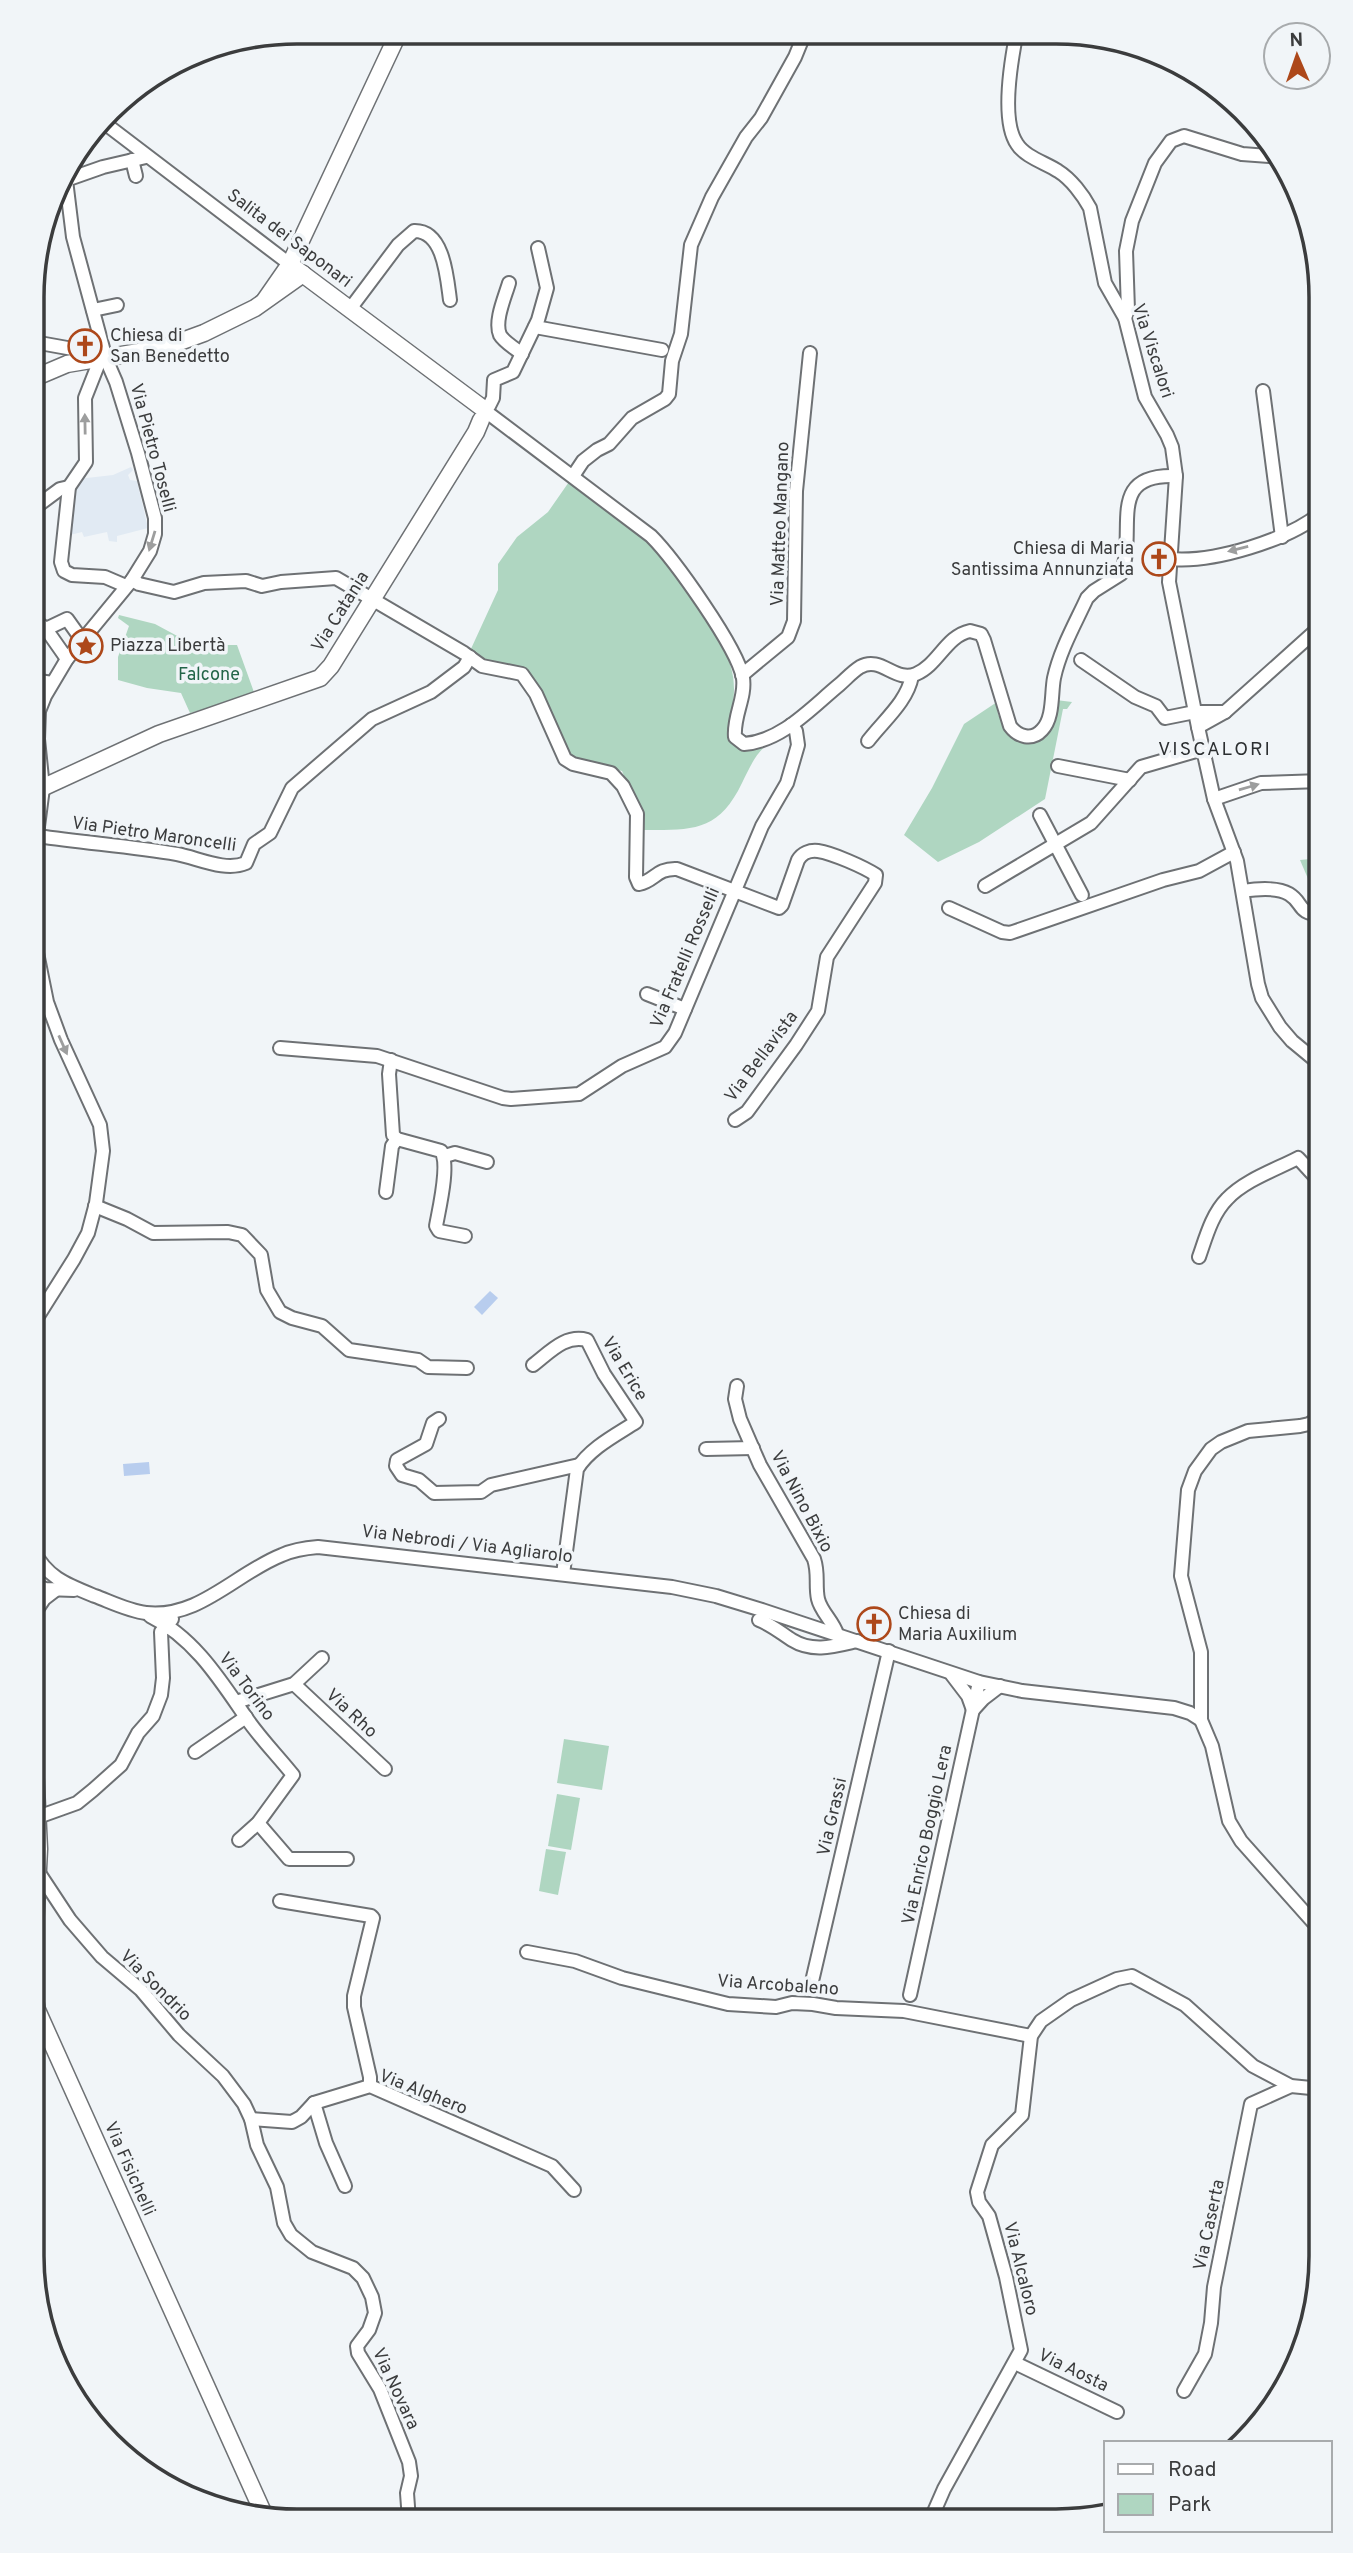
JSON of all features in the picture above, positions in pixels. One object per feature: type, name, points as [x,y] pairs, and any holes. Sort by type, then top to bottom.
[{"type":"main road","points":[[44,373],[59,366],[163,348],[243,314],[265,300],[292,266],[302,237],[394,44]]},
{"type":"main road","points":[[243,314],[292,266]]},
{"type":"main road","name":"Salita dei Saponari","points":[[292,266],[454,386],[479,413]]},
{"type":"main road","name":"Via Catania","points":[[44,787],[168,730],[320,678],[331,666],[467,444],[479,413]]},
{"type":"main road","name":"Via Fisichelli","points":[[44,2026],[260,2506]]},
{"type":"street","points":[[573,476],[583,461],[609,444],[632,418],[669,394],[672,361],[681,334],[691,245],[712,197],[746,137],[761,118],[800,44]]},
{"type":"street","name":"Via Viscalori","points":[[1015,44],[1009,91],[1017,145],[1062,173],[1085,199],[1094,220],[1105,284],[1125,318],[1145,397],[1172,447],[1176,476],[1170,582],[1214,799],[1234,852],[1262,998],[1286,1035],[1309,1055]]},
{"type":"street","name":"Salita dei Saponari","points":[[109,127],[292,266]]},
{"type":"street","points":[[1125,318],[1128,310],[1127,237],[1155,163],[1171,141],[1184,136],[1242,154],[1267,156]]},
{"type":"street","points":[[76,173],[146,157]]},
{"type":"street","points":[[132,160],[136,176]]},
{"type":"street","name":"Via Pietro Toselli","points":[[44,700],[66,659],[129,583],[149,551],[155,534],[155,518],[116,382],[98,359],[93,310],[73,237],[67,191]]},
{"type":"street","points":[[350,309],[398,245],[414,231],[426,233],[432,238],[441,255],[450,300]]},
{"type":"street","points":[[479,413],[489,406],[493,398],[494,380],[513,372],[535,327],[547,288],[538,248]]},
{"type":"street","points":[[509,284],[499,320],[499,330],[503,338],[522,354]]},
{"type":"street","points":[[93,310],[117,305]]},
{"type":"street","points":[[535,327],[662,350]]},
{"type":"street","points":[[44,344],[84,351],[98,359],[85,398],[86,462],[69,487],[60,489],[44,501]]},
{"type":"street","name":"Via Matteo Mangano","points":[[742,676],[788,637],[794,621],[796,491],[810,353]]},
{"type":"street","points":[[1263,391],[1282,537]]},
{"type":"street","points":[[479,413],[504,423],[663,548],[723,636],[742,676],[743,689],[735,733],[738,741],[744,744],[771,737],[791,725],[859,668],[874,664],[905,677],[912,676],[925,669],[955,638],[964,632],[976,631],[984,640],[1010,726],[1019,735],[1026,737],[1038,733],[1048,720],[1054,677],[1060,657],[1087,598],[1121,574],[1132,491],[1136,484],[1153,476],[1176,476]]},
{"type":"street","name":"Via Bellavista","points":[[69,487],[61,559],[64,571],[72,575],[105,577],[174,592],[204,583],[246,581],[262,586],[336,578],[482,666],[522,674],[536,694],[565,759],[573,764],[606,771],[618,778],[637,814],[636,877],[639,884],[662,870],[677,869],[779,908],[801,855],[814,850],[876,875],[875,883],[827,957],[818,1012],[747,1112],[735,1120]]},
{"type":"street","points":[[1170,559],[1207,557],[1282,537],[1309,523]]},
{"type":"street","points":[[66,659],[46,629],[67,619],[82,640]]},
{"type":"street","points":[[1198,727],[1225,712],[1309,637]]},
{"type":"street","name":"Via Pietro Maroncelli","points":[[44,837],[178,854],[219,864],[246,863],[254,845],[270,833],[284,802],[300,781],[372,719],[431,692],[464,667],[470,657]]},
{"type":"street","points":[[1081,660],[1135,697],[1156,706],[1164,718],[1195,712],[1225,712]]},
{"type":"street","points":[[868,741],[898,705],[910,687],[912,676]]},
{"type":"street","points":[[44,682],[52,683]]},
{"type":"street","name":"Via Fratelli Rosselli","points":[[281,1048],[348,1052],[391,1060],[503,1098],[579,1094],[622,1066],[665,1047],[675,1033],[762,826],[787,783],[798,745],[796,731],[791,725]]},
{"type":"street","points":[[985,886],[1091,823],[1141,767],[1203,749]]},
{"type":"street","points":[[1058,766],[1130,780]]},
{"type":"street","points":[[1214,799],[1261,783],[1309,782]]},
{"type":"street","points":[[1040,815],[1082,895]]},
{"type":"street","points":[[949,908],[1002,932],[1010,933],[1163,880],[1199,871],[1234,852]]},
{"type":"street","points":[[1243,891],[1262,889],[1288,893],[1309,912]]},
{"type":"street","points":[[44,985],[50,1013],[100,1125],[103,1151],[95,1206],[83,1244],[44,1306]]},
{"type":"street","points":[[647,994],[685,1009]]},
{"type":"street","points":[[391,1060],[389,1074],[393,1135],[397,1139],[441,1151],[445,1156],[437,1229],[466,1236]]},
{"type":"street","points":[[386,1192],[392,1146],[397,1139]]},
{"type":"street","points":[[445,1156],[455,1153],[487,1162]]},
{"type":"street","points":[[1199,1257],[1216,1214],[1227,1199],[1298,1158],[1309,1170]]},
{"type":"street","points":[[95,1206],[153,1233],[229,1232],[242,1235],[259,1251],[267,1290],[280,1312],[322,1326],[349,1350],[418,1360],[428,1367],[467,1368]]},
{"type":"street","name":"Via Erice","points":[[533,1365],[566,1340],[587,1340],[604,1374],[636,1422],[596,1448],[579,1465]]},
{"type":"street","name":"Via Nino Bixio","points":[[737,1386],[736,1407],[753,1448],[814,1559],[819,1602],[835,1626],[837,1634]]},
{"type":"street","points":[[439,1419],[433,1423],[426,1444],[397,1460],[396,1466],[402,1475],[419,1480],[434,1493],[481,1492],[491,1485],[579,1465]]},
{"type":"street","points":[[1309,1424],[1248,1431],[1221,1442],[1205,1455],[1191,1479],[1181,1576],[1201,1653],[1201,1720],[1212,1746],[1229,1821],[1241,1841],[1309,1918]]},
{"type":"street","points":[[706,1449],[753,1448]]},
{"type":"street","points":[[563,1574],[575,1475],[579,1465]]},
{"type":"street","name":"Via Nebrodi / Via Agliarolo","points":[[180,1612],[280,1555],[311,1547],[333,1546],[692,1591],[760,1615]]},
{"type":"street","points":[[44,1569],[55,1583]]},
{"type":"street","points":[[44,1580],[55,1583]]},
{"type":"street","points":[[44,1589],[55,1583]]},
{"type":"street","points":[[44,1599],[55,1583]]},
{"type":"street","name":"Via Torino","points":[[55,1583],[142,1613],[167,1625],[210,1665],[246,1717],[293,1775],[258,1823]]},
{"type":"street","points":[[142,1613],[180,1612]]},
{"type":"street","points":[[44,1815],[77,1802],[121,1765],[138,1733],[153,1716],[161,1695],[163,1678],[161,1632],[180,1612]]},
{"type":"street","points":[[760,1615],[837,1634],[979,1682],[1060,1695],[1174,1708],[1201,1720]]},
{"type":"street","points":[[760,1615],[796,1643],[815,1648],[862,1642]]},
{"type":"street","points":[[862,1642],[879,1659],[884,1675],[896,1663],[914,1660]]},
{"type":"street","name":"Via Grassi","points":[[810,1990],[889,1651]]},
{"type":"street","points":[[236,1702],[294,1684],[322,1658]]},
{"type":"street","points":[[950,1672],[968,1696],[973,1710],[1000,1686]]},
{"type":"street","name":"Via Enrico Boggio Lera","points":[[910,1995],[979,1682]]},
{"type":"street","name":"Via Rho","points":[[294,1684],[385,1769]]},
{"type":"street","points":[[195,1752],[246,1717]]},
{"type":"street","points":[[239,1840],[258,1823],[289,1859],[347,1859]]},
{"type":"street","name":"Via Sondrio","points":[[44,1890],[102,1957],[141,1990],[179,2035],[223,2077],[244,2104],[251,2119]]},
{"type":"street","points":[[280,1901],[373,1918],[354,1996],[370,2086]]},
{"type":"street","name":"Via Arcobaleno","points":[[527,1952],[575,1961],[622,1978],[728,2004],[776,2007],[792,2003],[904,2011],[1031,2036]]},
{"type":"street","points":[[1031,2036],[1041,2021],[1071,2000],[1126,1976],[1132,1976],[1185,2005],[1253,2066],[1291,2086],[1309,2088]]},
{"type":"street","name":"Via Alcaloro","points":[[935,2509],[1021,2350],[1006,2277],[989,2216],[979,2202],[976,2192],[992,2145],[1022,2115],[1031,2036]]},
{"type":"street","name":"Via Alghero","points":[[251,2119],[292,2122],[314,2103],[370,2086],[552,2166],[574,2190]]},
{"type":"street","name":"Via Caserta","points":[[1184,2391],[1205,2354],[1214,2287],[1251,2104],[1291,2086]]},
{"type":"street","points":[[314,2103],[330,2152],[345,2186]]},
{"type":"street","name":"Via Novara","points":[[251,2119],[254,2140],[277,2187],[287,2230],[312,2252],[353,2268],[363,2278],[372,2297],[375,2313],[369,2330],[357,2347],[358,2353],[380,2389],[409,2462],[411,2476],[407,2493],[408,2509]]},
{"type":"street","name":"Via Aosta","points":[[1015,2363],[1116,2412]]},
{"type":"shaded area","points":[[131,467],[133,470],[128,475],[130,480],[137,481],[148,528],[117,536],[117,542],[109,541],[107,532],[84,537],[82,532],[66,536],[70,499],[78,479],[113,475]]},
{"type":"green space","points":[[571,479],[658,547],[720,636],[718,638],[733,677],[734,698],[729,737],[735,745],[741,748],[770,742],[757,755],[733,799],[713,820],[701,825],[674,830],[641,830],[640,814],[622,771],[570,760],[536,687],[488,665],[470,651],[498,590],[498,564],[517,537],[548,512]]},
{"type":"green space","name":"Falcone","points":[[119,615],[155,624],[194,645],[237,645],[255,695],[190,713],[181,693],[118,680],[118,657],[129,626],[118,618]]},
{"type":"green space","points":[[1056,700],[1072,702],[1067,709],[1063,709],[1045,799],[979,842],[938,862],[904,835],[932,788],[964,724],[997,702],[998,715],[1028,741]]},
{"type":"green space","points":[[1309,859],[1309,881],[1300,860]]},
{"type":"green space","points":[[564,1739],[609,1746],[602,1790],[557,1783]]},
{"type":"green space","points":[[557,1794],[580,1798],[571,1850],[548,1846]]},
{"type":"green space","points":[[546,1849],[566,1852],[558,1895],[539,1891]]},
{"type":"water","points":[[490,1291],[498,1298],[482,1315],[474,1307]]},
{"type":"water","points":[[149,1462],[150,1474],[124,1476],[123,1464]]},
{"type":"place","name":"Chiesa di San Benedetto","points":[[85,346]]},
{"type":"place","name":"Chiesa di Maria Santissima Annunziata","points":[[1159,559]]},
{"type":"place","name":"Piazza Libertà","points":[[86,646]]},
{"type":"place","name":"Chiesa di Maria Auxilium","points":[[874,1624]]},
{"type":"district","name":"VISCALORI","points":[[1215,750]]}]
